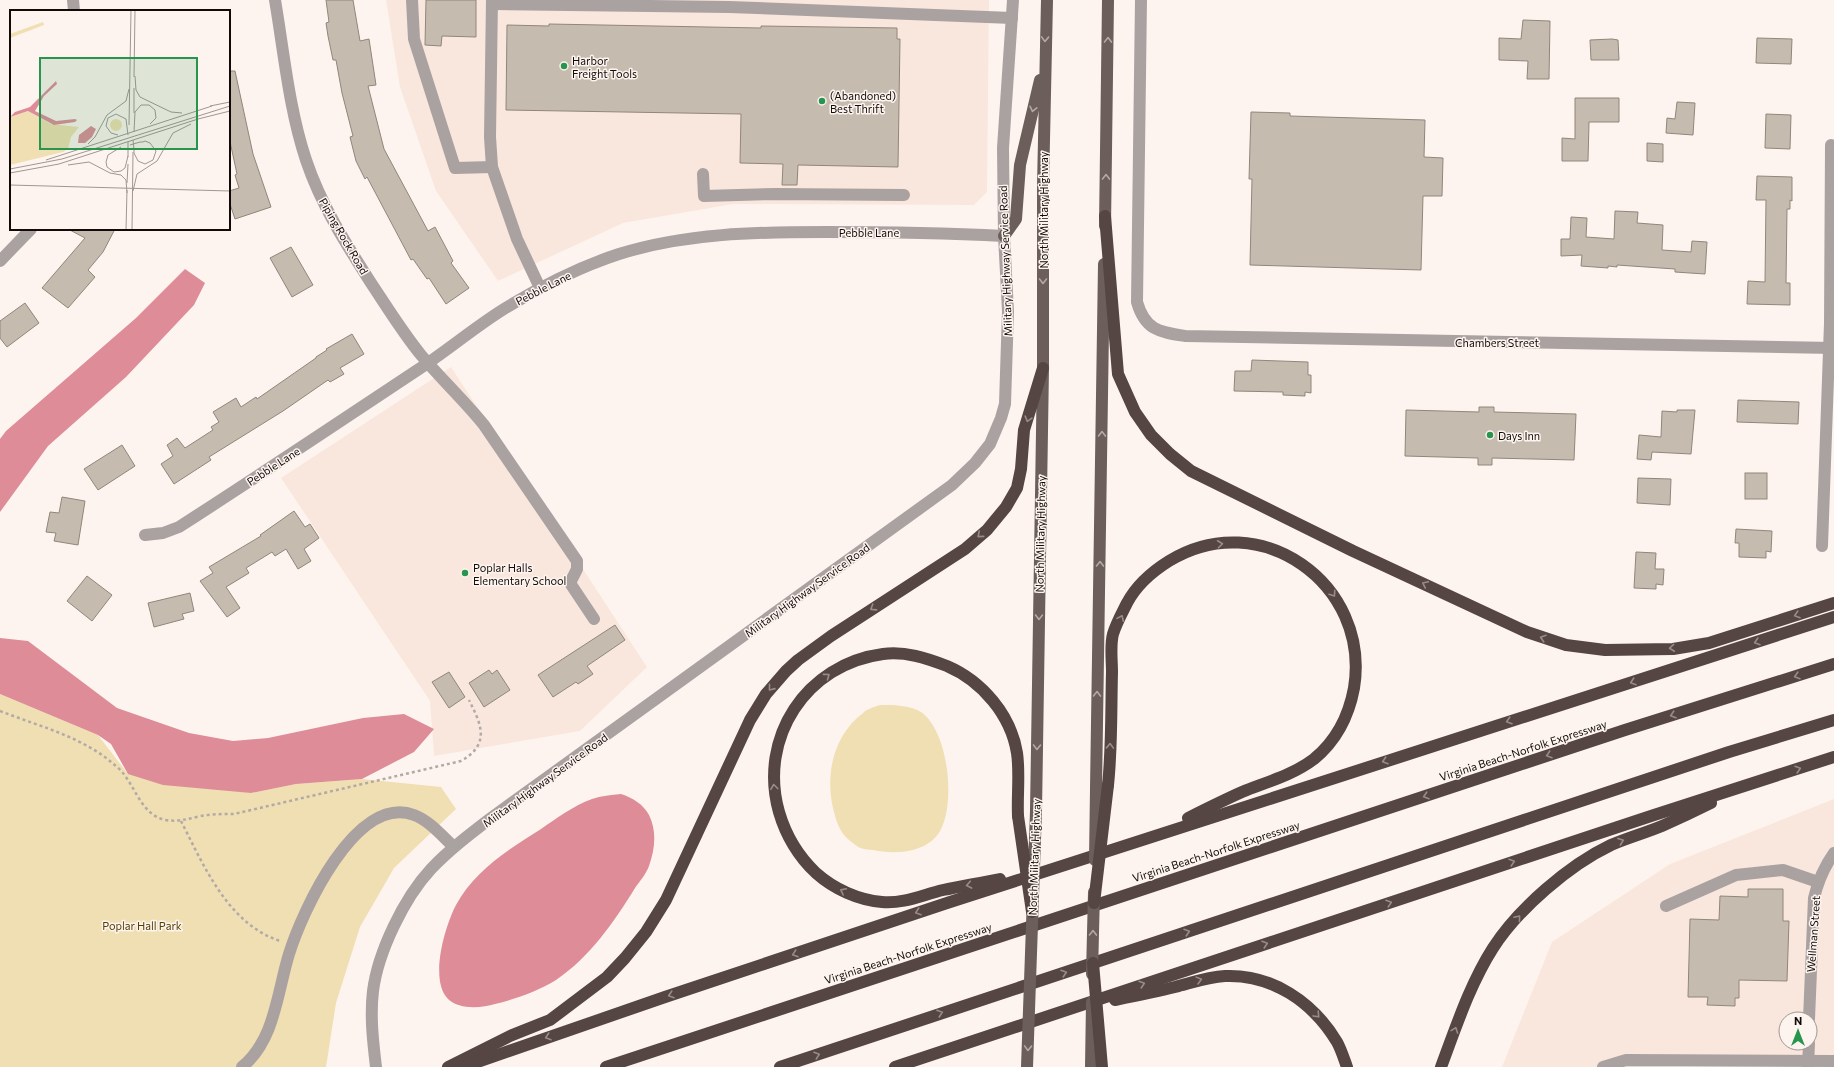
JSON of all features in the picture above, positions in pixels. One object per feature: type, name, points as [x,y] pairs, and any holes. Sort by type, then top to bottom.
[{"type":"highway","points":[[1105,216],[1118,374],[1136,412],[1151,435],[1170,454],[1191,471],[1353,551],[1527,632],[1566,645],[1605,650],[1673,649],[1709,643],[1834,603]]},
{"type":"highway","points":[[448,1067],[510,1036],[550,1020],[606,977],[625,958],[646,932],[666,900],[750,720],[766,694],[786,671],[831,636],[965,549],[987,530],[1006,508],[1017,488],[1021,470],[1024,430],[1042,368]]},
{"type":"highway","points":[[1094,903],[1108,785],[1113,635],[1128,601],[1142,583],[1160,567],[1180,555],[1197,548],[1218,543],[1235,542],[1261,546],[1278,551],[1297,561],[1315,574],[1330,589],[1342,607],[1349,623],[1355,648],[1356,675],[1352,700],[1344,721],[1332,740],[1314,758],[1288,774],[1242,792],[1143,840]]},
{"type":"highway","points":[[464,1067],[658,999],[1062,866],[1834,617]]},
{"type":"highway","points":[[1032,912],[1018,816],[1017,754],[1010,728],[1001,712],[988,694],[975,682],[956,670],[927,658],[906,654],[884,654],[863,658],[842,666],[822,679],[799,702],[787,720],[778,740],[774,762],[773,780],[776,801],[783,828],[794,848],[808,866],[825,881],[844,892],[865,900],[882,902],[906,901],[941,891],[1062,866]]},
{"type":"highway","name":"Virginia Beach-Norfolk Expressway","points":[[606,1067],[1625,730],[1834,664]]},
{"type":"highway","points":[[780,1067],[1722,755],[1834,720]]},
{"type":"highway","points":[[895,1067],[1834,757]]},
{"type":"highway","points":[[1441,1067],[1458,1022],[1494,948],[1521,913],[1553,883],[1581,862],[1611,845],[1662,826],[1761,780]]},
{"type":"highway","points":[[1092,963],[1102,1067]]},
{"type":"highway","points":[[1052,1014],[1204,979],[1224,976],[1258,979],[1278,986],[1292,994],[1312,1010],[1337,1043],[1347,1067]]},
{"type":"highway","points":[[910,1067],[949,1049]]},
{"type":"main road","name":"North Military Highway","points":[[1027,1067],[1036,811],[1045,58],[1047,0]]},
{"type":"main road","points":[[1091,1067],[1108,0]]},
{"type":"main road","points":[[1004,236],[1016,219],[1020,165],[1045,58]]},
{"type":"street","points":[[73,0],[74,10]]},
{"type":"street","name":"Piping Rock Road","points":[[275,0],[295,120],[306,160],[325,208],[344,242],[386,306],[428,363],[467,403],[480,419],[577,561],[577,569],[570,583],[594,619]]},
{"type":"street","points":[[412,0],[414,39],[455,168],[492,167]]},
{"type":"street","name":"Military Highway Service Road","points":[[376,1067],[373,1042],[373,991],[382,957],[395,922],[411,895],[425,877],[454,847],[491,818],[952,485],[975,463],[990,444],[1005,404],[1008,311],[1004,236],[1003,148],[1012,0]]},
{"type":"street","name":"Chambers Street","points":[[1141,0],[1137,302],[1140,314],[1150,326],[1160,332],[1185,336],[1353,340],[1634,343],[1831,348]]},
{"type":"street","points":[[540,288],[517,239],[492,167],[490,137],[492,2],[729,4],[1012,18]]},
{"type":"street","points":[[1822,546],[1831,348],[1832,145]]},
{"type":"street","points":[[703,174],[704,196],[775,194],[904,194]]},
{"type":"street","points":[[0,261],[30,230]]},
{"type":"street","name":"Pebble Lane","points":[[146,536],[163,534],[180,527],[428,363],[504,309],[540,288],[582,268],[620,254],[660,244],[717,235],[757,232],[923,232],[1004,236]]},
{"type":"street","points":[[242,1067],[259,1049],[269,1029],[292,945],[318,886],[338,856],[358,832],[374,819],[387,814],[399,812],[413,814],[426,820],[454,847]]},
{"type":"street","name":"Wellman Street","points":[[1809,1011],[1814,898],[1818,882],[1826,864],[1834,853]]},
{"type":"street","points":[[1666,906],[1736,875],[1783,870],[1818,882]]},
{"type":"street","points":[[1808,1064],[1809,1051]]},
{"type":"street","points":[[1603,1067],[1626,1060],[1808,1064],[1834,1061]]},
{"type":"path","points":[[0,710],[44,726],[83,743],[118,768],[129,780],[135,794],[151,812],[163,820],[181,821],[201,816],[234,814],[462,761],[469,756],[480,740],[482,730],[469,700]]},
{"type":"path","points":[[181,821],[216,888],[245,920],[267,937],[292,945]]},
{"type":"shaded area","points":[[386,0],[989,0],[987,192],[974,205],[733,204],[623,223],[498,281],[436,191],[400,87]]},
{"type":"shaded area","points":[[185,269],[205,283],[194,305],[126,377],[48,446],[0,512],[0,439],[6,431],[136,318]]},
{"type":"shaded area","name":"Poplar Halls Elementary School","points":[[451,367],[647,667],[580,731],[434,756],[430,701],[281,478]]},
{"type":"shaded area","points":[[0,638],[28,641],[117,708],[189,733],[233,741],[268,738],[363,718],[404,714],[434,729],[414,752],[362,779],[296,784],[251,793],[163,785],[128,774],[111,744],[98,735],[0,694]]},
{"type":"shaded area","points":[[621,794],[630,797],[637,802],[649,815],[653,827],[654,847],[646,872],[610,926],[590,950],[580,961],[556,980],[527,994],[503,1002],[477,1007],[458,1005],[448,999],[442,990],[440,979],[439,966],[441,953],[447,926],[452,914],[456,905],[472,882],[482,871],[505,853],[572,809],[595,798]]},
{"type":"shaded area","points":[[1834,799],[1834,1067],[1502,1067],[1552,942],[1670,864]]},
{"type":"green space","name":"Poplar Hall Park","points":[[0,694],[98,735],[128,774],[251,793],[296,784],[362,779],[441,787],[456,809],[394,868],[360,927],[336,1003],[326,1067],[0,1067]]},
{"type":"green space","points":[[880,705],[896,705],[921,712],[930,721],[938,734],[943,749],[946,766],[948,800],[946,815],[942,827],[937,836],[930,842],[921,847],[902,852],[867,850],[858,847],[849,840],[840,830],[833,808],[831,795],[831,768],[839,743],[853,722],[866,710]]},
{"type":"building","points":[[326,0],[353,0],[360,41],[369,39],[376,85],[368,86],[384,149],[428,231],[435,227],[453,261],[451,263],[469,288],[446,304],[429,278],[427,279],[413,259],[411,260],[367,177],[365,179],[356,161],[350,137],[353,136],[342,93],[336,60],[333,60],[328,36],[326,23],[329,22]]},
{"type":"building","points":[[426,0],[476,0],[476,37],[442,36],[441,46],[425,45]]},
{"type":"building","points":[[1523,20],[1550,21],[1549,79],[1527,79],[1528,61],[1499,60],[1499,38],[1521,39]]},
{"type":"building","points":[[549,24],[761,28],[761,26],[897,28],[897,39],[900,39],[898,167],[798,165],[797,185],[782,185],[783,164],[740,163],[741,114],[506,110],[507,25],[549,26]]},
{"type":"building","points":[[1757,38],[1792,39],[1791,64],[1756,63]]},
{"type":"building","points":[[1590,40],[1618,40],[1619,60],[1591,60]]},
{"type":"building","points":[[230,71],[235,71],[253,154],[271,207],[235,219],[230,204],[230,191],[239,188],[235,175],[237,174],[230,142]]},
{"type":"building","points":[[1575,98],[1619,98],[1619,122],[1589,122],[1588,161],[1562,161],[1562,138],[1575,139]]},
{"type":"building","points":[[1677,102],[1695,103],[1693,135],[1666,133],[1667,118],[1675,119]]},
{"type":"building","points":[[1251,112],[1290,113],[1290,116],[1425,120],[1424,157],[1443,158],[1442,196],[1423,196],[1421,270],[1250,265],[1252,179],[1249,179]]},
{"type":"building","points":[[1766,114],[1791,115],[1790,149],[1765,148]]},
{"type":"building","points":[[1647,143],[1663,144],[1663,162],[1647,161]]},
{"type":"building","points":[[1757,176],[1792,177],[1792,201],[1790,200],[1790,209],[1787,209],[1786,283],[1790,283],[1790,305],[1747,304],[1748,281],[1765,282],[1766,200],[1756,200]]},
{"type":"building","points":[[1615,211],[1638,212],[1637,223],[1663,225],[1662,250],[1691,252],[1692,241],[1707,242],[1705,274],[1675,272],[1675,269],[1617,265],[1617,267],[1608,266],[1608,268],[1581,266],[1582,255],[1561,256],[1561,239],[1570,239],[1571,217],[1587,218],[1586,237],[1614,239]]},
{"type":"building","points":[[70,230],[114,230],[103,252],[88,270],[95,277],[68,308],[42,288],[85,238]]},
{"type":"building","points":[[291,247],[313,285],[292,297],[270,258]]},
{"type":"building","points":[[25,303],[39,323],[7,347],[0,338],[0,321]]},
{"type":"building","points":[[352,334],[364,354],[340,368],[344,374],[330,382],[328,380],[283,411],[209,457],[211,460],[174,484],[161,464],[173,456],[167,445],[177,438],[185,448],[213,430],[211,427],[219,422],[213,412],[236,398],[241,407],[256,397],[257,399],[316,358],[327,350],[326,349]]},
{"type":"building","points":[[1252,360],[1308,362],[1308,375],[1311,375],[1311,393],[1305,392],[1305,396],[1283,395],[1283,392],[1234,391],[1235,371],[1251,371]]},
{"type":"building","points":[[1738,400],[1799,402],[1798,424],[1737,422]]},
{"type":"building","name":"Days Inn","points":[[1479,407],[1494,407],[1494,412],[1576,414],[1574,460],[1492,458],[1492,465],[1478,465],[1478,458],[1405,456],[1406,410],[1479,412]]},
{"type":"building","points":[[1677,410],[1695,410],[1691,454],[1652,452],[1651,460],[1637,459],[1639,435],[1661,437],[1662,411],[1677,412]]},
{"type":"building","points":[[122,445],[135,466],[98,490],[84,469]]},
{"type":"building","points":[[1745,473],[1767,473],[1767,499],[1745,499]]},
{"type":"building","points":[[1638,478],[1671,479],[1670,505],[1637,503]]},
{"type":"building","points":[[62,497],[85,501],[78,545],[54,541],[56,533],[46,532],[50,512],[59,513]]},
{"type":"building","points":[[294,511],[305,527],[310,524],[319,538],[304,549],[311,561],[298,569],[286,549],[275,556],[272,552],[246,568],[249,573],[226,587],[240,608],[227,617],[200,581],[213,573],[209,567],[261,536],[260,535]]},
{"type":"building","points":[[1736,529],[1772,531],[1771,552],[1766,551],[1766,558],[1739,557],[1739,543],[1735,543]]},
{"type":"building","points":[[1636,552],[1656,553],[1655,569],[1664,569],[1663,585],[1656,584],[1656,589],[1634,588]]},
{"type":"building","points":[[87,576],[112,595],[92,621],[67,601]]},
{"type":"building","points":[[190,593],[194,611],[182,614],[184,619],[154,627],[148,603]]},
{"type":"building","points":[[615,625],[625,640],[587,666],[593,674],[578,684],[576,682],[553,697],[538,675]]},
{"type":"building","points":[[489,670],[492,674],[497,670],[510,690],[484,707],[469,683]]},
{"type":"building","points":[[449,672],[465,697],[449,708],[432,682]]},
{"type":"building","points":[[1748,889],[1783,889],[1783,921],[1789,921],[1787,981],[1739,980],[1739,998],[1735,998],[1735,1006],[1707,1005],[1708,997],[1688,997],[1690,919],[1719,920],[1720,896],[1748,897]]},
{"type":"place","name":"Harbor Freight Tools","points":[[564,66]]},
{"type":"place","name":"(Abandoned) Best Thrift","points":[[822,101]]},
{"type":"place","name":"Days Inn","points":[[1490,435]]},
{"type":"place","name":"Poplar Halls Elementary School","points":[[465,573]]}]
